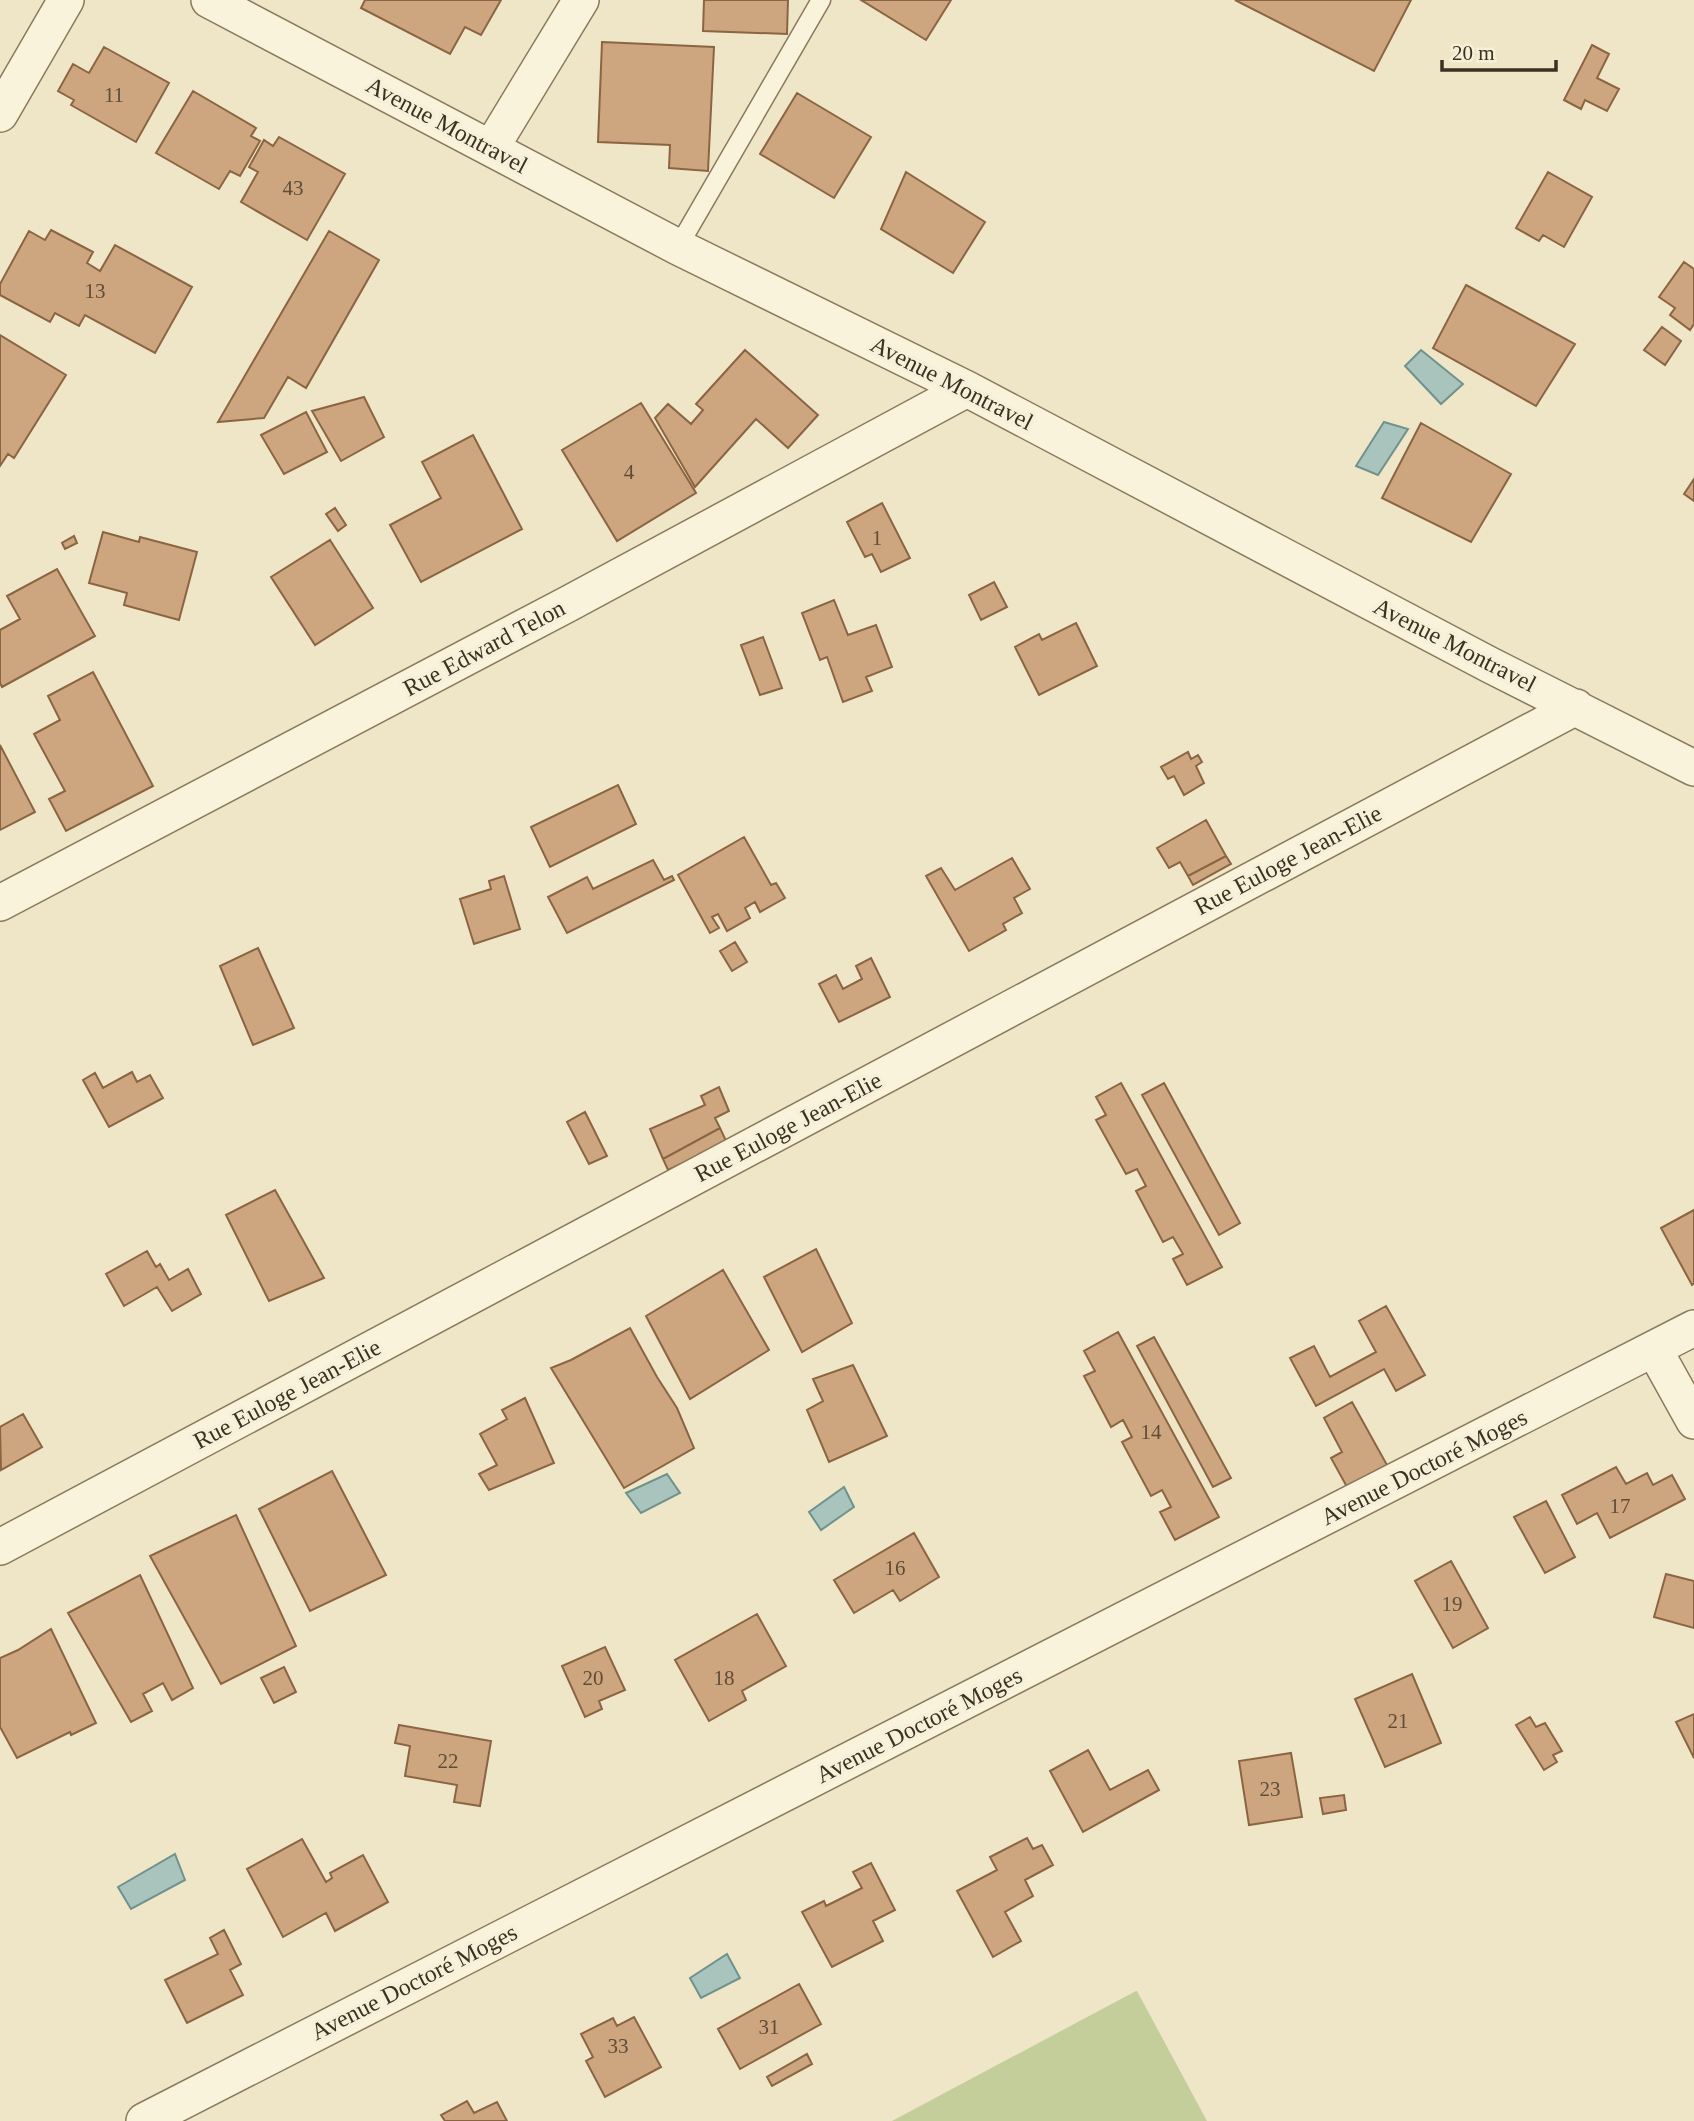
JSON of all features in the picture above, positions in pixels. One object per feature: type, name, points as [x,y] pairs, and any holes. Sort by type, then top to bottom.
[{"type":"street","points":[[0,114],[66,0]]},
{"type":"street","name":"Avenue Montravel","points":[[209,0],[678,247],[967,389],[1479,659],[1694,768]]},
{"type":"street","points":[[491,148],[581,0]]},
{"type":"street","name":"Rue Edward Telon","points":[[0,903],[568,604],[967,389]]},
{"type":"street","name":"Rue Euloge Jean-Elie","points":[[0,1547],[1576,707]]},
{"type":"street","name":"Avenue Doctoré Moges","points":[[144,2121],[1694,1328]]},
{"type":"street","points":[[1654,1349],[1694,1421]]},
{"type":"lane","points":[[678,247],[821,0]]},
{"type":"green space","points":[[1136,1991],[1207,2121],[892,2121]]},
{"type":"water","points":[[1421,350],[1463,384],[1441,404],[1405,366]]},
{"type":"water","points":[[1384,422],[1408,429],[1378,475],[1356,466]]},
{"type":"water","points":[[667,1474],[680,1493],[641,1513],[626,1493]]},
{"type":"water","points":[[844,1487],[854,1507],[821,1530],[809,1512]]},
{"type":"water","points":[[175,1854],[185,1880],[131,1909],[118,1887]]},
{"type":"water","points":[[727,1954],[740,1978],[701,1998],[690,1978]]},
{"type":"building","points":[[365,0],[501,0],[481,35],[465,27],[450,54],[361,8]]},
{"type":"building","points":[[704,0],[788,0],[787,34],[703,31]]},
{"type":"building","points":[[861,0],[951,0],[926,40]]},
{"type":"building","points":[[1235,0],[1411,0],[1374,71]]},
{"type":"building","points":[[602,42],[714,47],[708,171],[669,168],[670,145],[598,142]]},
{"type":"building","points":[[1592,45],[1609,54],[1597,78],[1619,89],[1607,111],[1585,100],[1581,109],[1564,100]]},
{"type":"building","points":[[104,47],[169,83],[136,142],[71,105],[74,100],[58,91],[73,64],[89,73]]},
{"type":"building","points":[[193,91],[256,128],[251,136],[260,141],[240,176],[230,171],[219,189],[156,153]]},
{"type":"building","points":[[797,93],[871,137],[834,198],[760,154]]},
{"type":"building","points":[[279,137],[345,174],[307,240],[241,202],[258,172],[249,167],[264,140],[273,146]]},
{"type":"building","points":[[906,172],[985,222],[953,273],[881,229]]},
{"type":"building","points":[[1548,172],[1592,197],[1564,247],[1543,235],[1539,241],[1516,228]]},
{"type":"building","points":[[51,230],[93,252],[87,263],[100,271],[115,245],[192,287],[155,353],[85,315],[79,326],[55,313],[50,322],[0,295],[0,284],[29,231],[45,240]]},
{"type":"building","points":[[329,231],[379,260],[306,388],[288,377],[264,418],[218,422]]},
{"type":"building","points":[[1684,262],[1694,269],[1694,324],[1690,330],[1670,315],[1675,308],[1659,297]]},
{"type":"building","points":[[1466,285],[1575,344],[1536,406],[1433,348]]},
{"type":"building","points":[[1662,327],[1681,341],[1665,365],[1644,350]]},
{"type":"building","points":[[0,335],[66,375],[14,458],[8,454],[0,466]]},
{"type":"building","points":[[745,350],[818,415],[788,448],[756,419],[695,487],[655,418],[668,404],[691,424],[703,410],[696,404]]},
{"type":"building","points":[[364,397],[384,437],[341,461],[312,411]]},
{"type":"building","points":[[641,403],[696,493],[617,541],[562,450]]},
{"type":"building","points":[[306,412],[327,452],[284,474],[261,435]]},
{"type":"building","points":[[1421,423],[1511,474],[1471,542],[1382,498]]},
{"type":"building","points":[[473,435],[522,529],[421,582],[390,525],[441,498],[422,462]]},
{"type":"building","points":[[1694,479],[1694,501],[1684,494]]},
{"type":"building","points":[[882,503],[910,558],[881,572],[872,554],[865,557],[847,522]]},
{"type":"building","points":[[335,508],[346,525],[338,531],[326,514]]},
{"type":"building","points":[[103,532],[139,542],[140,537],[197,552],[179,620],[124,605],[127,593],[89,583]]},
{"type":"building","points":[[74,536],[77,543],[65,549],[62,543]]},
{"type":"building","points":[[330,540],[373,608],[315,645],[271,577]]},
{"type":"building","points":[[57,569],[95,636],[2,687],[0,630],[20,619],[7,596]]},
{"type":"building","points":[[994,582],[1007,607],[981,620],[969,595]]},
{"type":"building","points":[[834,600],[848,635],[876,625],[892,667],[866,677],[872,691],[843,702],[827,657],[820,660],[802,613]]},
{"type":"building","points":[[1076,623],[1097,666],[1039,695],[1015,647],[1039,634],[1042,640]]},
{"type":"building","points":[[763,637],[782,688],[760,695],[741,645]]},
{"type":"building","points":[[93,672],[153,786],[66,831],[49,799],[65,791],[34,734],[60,720],[48,696]]},
{"type":"building","points":[[0,745],[35,812],[0,830]]},
{"type":"building","points":[[1188,752],[1191,759],[1198,755],[1202,762],[1196,766],[1204,783],[1184,795],[1174,776],[1168,779],[1161,767]]},
{"type":"building","points":[[618,785],[636,824],[550,867],[531,827]]},
{"type":"building","points":[[1206,820],[1226,856],[1188,876],[1180,862],[1169,868],[1157,848]]},
{"type":"building","points":[[744,837],[771,885],[776,883],[785,898],[760,912],[755,902],[745,908],[750,918],[727,931],[718,914],[712,917],[719,928],[710,933],[678,875]]},
{"type":"building","points":[[1226,856],[1231,864],[1193,885],[1188,876]]},
{"type":"building","points":[[1012,858],[1030,889],[1014,898],[1022,913],[1003,924],[1006,930],[969,951],[926,876],[941,868],[955,890]]},
{"type":"building","points":[[653,860],[664,880],[672,876],[674,880],[567,933],[548,897],[587,877],[593,889]]},
{"type":"building","points":[[504,876],[520,929],[474,944],[460,899],[491,889],[489,881]]},
{"type":"building","points":[[735,942],[747,962],[732,971],[720,951]]},
{"type":"building","points":[[258,948],[294,1028],[253,1045],[220,966]]},
{"type":"building","points":[[871,958],[890,997],[839,1022],[819,984],[836,975],[843,989],[862,979],[856,966]]},
{"type":"building","points":[[132,1072],[137,1082],[150,1075],[163,1098],[109,1127],[83,1080],[95,1073],[103,1088]]},
{"type":"building","points":[[1121,1083],[1222,1267],[1187,1285],[1173,1259],[1183,1254],[1173,1237],[1163,1242],[1136,1191],[1146,1186],[1137,1169],[1126,1174],[1096,1120],[1106,1115],[1096,1097]]},
{"type":"building","points":[[1164,1083],[1240,1223],[1219,1235],[1142,1095]]},
{"type":"building","points":[[719,1087],[729,1111],[715,1118],[720,1128],[663,1159],[650,1129],[705,1105],[701,1096]]},
{"type":"building","points":[[585,1112],[607,1156],[589,1164],[567,1122]]},
{"type":"building","points":[[720,1128],[727,1143],[668,1170],[663,1159]]},
{"type":"building","points":[[275,1190],[324,1278],[269,1301],[226,1215]]},
{"type":"building","points":[[1694,1210],[1694,1284],[1692,1285],[1661,1228]]},
{"type":"building","points":[[816,1249],[852,1323],[802,1352],[764,1277]]},
{"type":"building","points":[[147,1251],[156,1267],[160,1264],[169,1280],[188,1269],[201,1294],[172,1311],[157,1287],[124,1306],[106,1274]]},
{"type":"building","points":[[723,1270],[769,1350],[690,1399],[646,1316]]},
{"type":"building","points":[[1386,1306],[1425,1375],[1396,1391],[1384,1369],[1316,1406],[1290,1358],[1314,1346],[1330,1377],[1376,1352],[1359,1321]]},
{"type":"building","points":[[630,1328],[677,1408],[694,1448],[624,1488],[551,1368]]},
{"type":"building","points":[[1118,1332],[1219,1517],[1175,1540],[1160,1512],[1171,1507],[1162,1490],[1151,1496],[1122,1442],[1132,1437],[1123,1420],[1111,1427],[1084,1376],[1095,1371],[1084,1351]]},
{"type":"building","points":[[1154,1337],[1231,1478],[1213,1487],[1137,1346]]},
{"type":"building","points":[[853,1365],[887,1436],[829,1462],[807,1410],[823,1401],[813,1379]]},
{"type":"building","points":[[525,1398],[554,1463],[489,1490],[479,1474],[497,1465],[480,1434],[507,1419],[502,1410]]},
{"type":"building","points":[[1352,1402],[1387,1465],[1347,1487],[1331,1458],[1342,1452],[1324,1418]]},
{"type":"building","points":[[23,1414],[42,1447],[1,1470],[0,1427]]},
{"type":"building","points":[[1616,1467],[1626,1484],[1647,1473],[1653,1485],[1672,1475],[1685,1499],[1610,1538],[1597,1513],[1577,1524],[1562,1495]]},
{"type":"building","points":[[332,1471],[386,1575],[310,1611],[259,1509]]},
{"type":"building","points":[[1546,1501],[1575,1557],[1545,1573],[1514,1517]]},
{"type":"building","points":[[236,1515],[296,1646],[221,1684],[150,1556]]},
{"type":"building","points":[[914,1533],[939,1577],[900,1601],[893,1590],[854,1613],[834,1580]]},
{"type":"building","points":[[1451,1561],[1488,1628],[1453,1648],[1415,1581]]},
{"type":"building","points":[[1666,1574],[1694,1581],[1694,1628],[1654,1617]]},
{"type":"building","points":[[140,1575],[193,1688],[172,1700],[163,1683],[143,1694],[152,1711],[131,1722],[68,1613]]},
{"type":"building","points":[[757,1614],[786,1666],[742,1691],[746,1700],[709,1721],[675,1660]]},
{"type":"building","points":[[51,1629],[96,1723],[71,1735],[70,1732],[17,1758],[0,1727],[0,1658]]},
{"type":"building","points":[[605,1647],[625,1690],[599,1701],[602,1709],[585,1717],[562,1666]]},
{"type":"building","points":[[284,1667],[296,1692],[274,1703],[261,1678]]},
{"type":"building","points":[[1412,1674],[1441,1743],[1385,1767],[1355,1699]]},
{"type":"building","points":[[1694,1714],[1694,1758],[1676,1722]]},
{"type":"building","points":[[1530,1717],[1536,1727],[1545,1723],[1562,1751],[1553,1755],[1557,1762],[1544,1770],[1516,1725]]},
{"type":"building","points":[[399,1725],[491,1741],[480,1806],[454,1802],[457,1785],[405,1776],[410,1746],[395,1743]]},
{"type":"building","points":[[1088,1750],[1110,1790],[1148,1770],[1159,1790],[1083,1832],[1050,1771]]},
{"type":"building","points":[[1291,1753],[1302,1817],[1249,1825],[1239,1761]]},
{"type":"building","points":[[1344,1795],[1346,1810],[1323,1814],[1320,1798]]},
{"type":"building","points":[[1027,1838],[1033,1849],[1042,1845],[1053,1865],[1025,1880],[1033,1896],[1005,1912],[1021,1941],[993,1957],[957,1891],[997,1870],[990,1857]]},
{"type":"building","points":[[302,1839],[326,1882],[332,1878],[330,1873],[363,1855],[388,1902],[335,1931],[326,1913],[283,1937],[247,1869]]},
{"type":"building","points":[[871,1863],[895,1910],[873,1921],[883,1941],[832,1967],[802,1912],[824,1901],[826,1906],[862,1888],[853,1872]]},
{"type":"building","points":[[224,1930],[241,1964],[230,1970],[243,1995],[187,2023],[165,1980],[218,1954],[210,1938]]},
{"type":"building","points":[[799,1984],[821,2024],[740,2069],[718,2029]]},
{"type":"building","points":[[634,2017],[661,2067],[605,2097],[586,2061],[593,2057],[581,2034],[613,2018],[617,2026]]},
{"type":"building","points":[[807,2054],[812,2064],[772,2086],[767,2077]]},
{"type":"building","points":[[467,2101],[474,2113],[497,2102],[507,2121],[445,2121],[441,2115]]}]
